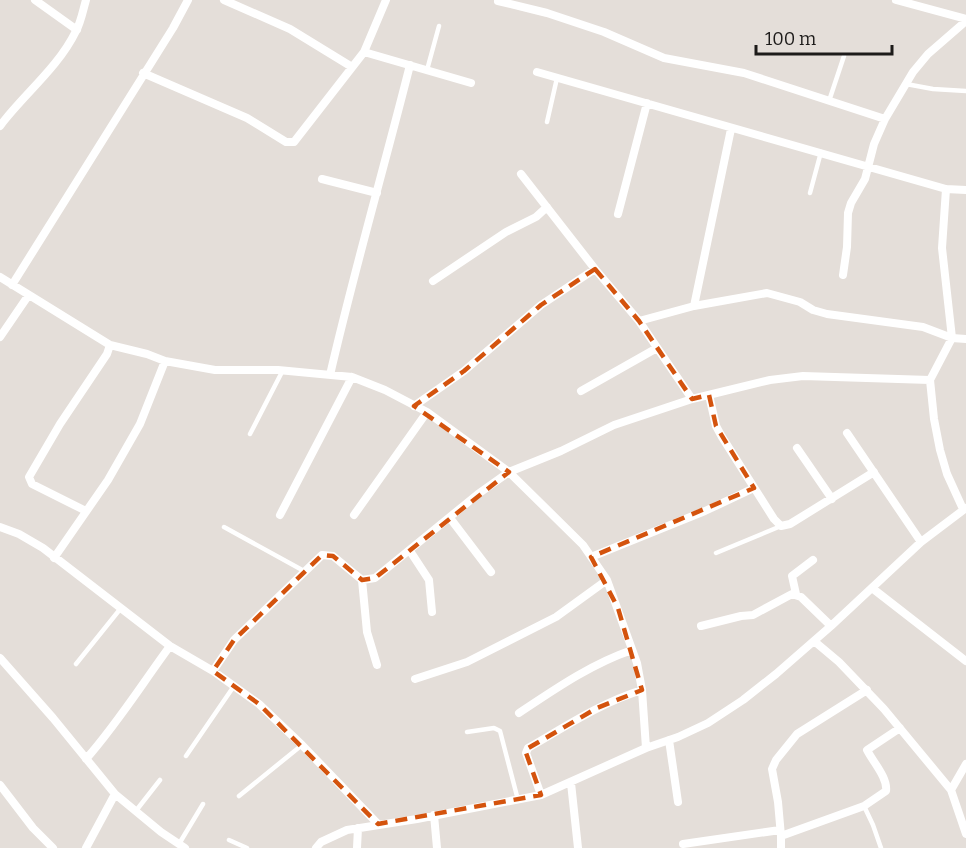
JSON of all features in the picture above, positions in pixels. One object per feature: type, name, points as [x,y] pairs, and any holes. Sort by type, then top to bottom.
[{"type":"street","points":[[34,0],[77,30]]},
{"type":"street","points":[[0,126],[17,103],[57,62],[77,30],[86,0]]},
{"type":"street","points":[[12,285],[173,28],[188,0]]},
{"type":"street","points":[[224,0],[236,2],[290,29],[352,67]]},
{"type":"street","points":[[143,73],[247,118],[290,143],[296,141],[364,51],[386,0]]},
{"type":"street","points":[[896,0],[966,20]]},
{"type":"street","points":[[498,1],[513,2],[604,32],[664,58],[744,73],[885,119]]},
{"type":"street","points":[[843,275],[848,213],[869,166],[874,144],[885,119],[928,54],[966,20]]},
{"type":"street","points":[[364,51],[471,83]]},
{"type":"street","points":[[330,375],[349,293],[410,65]]},
{"type":"street","points":[[537,72],[945,189],[966,190]]},
{"type":"street","points":[[618,214],[646,103]]},
{"type":"street","points":[[694,306],[731,129]]},
{"type":"street","points":[[521,174],[639,321],[692,399]]},
{"type":"street","points":[[322,179],[377,193]]},
{"type":"street","points":[[316,848],[336,833],[541,795],[646,747],[708,723],[743,700],[814,641],[921,542],[965,508],[947,474],[940,450],[930,380],[952,338],[942,248],[945,189]]},
{"type":"street","points":[[433,281],[506,232],[536,217],[547,207]]},
{"type":"street","points":[[414,405],[464,372],[541,305],[595,269]]},
{"type":"street","points":[[0,277],[110,345],[165,361],[215,370],[283,370],[352,377],[385,390],[427,412],[509,472],[583,545],[607,580],[632,650],[642,690],[646,747]]},
{"type":"street","points":[[639,321],[694,306],[767,292],[800,302],[813,310],[827,314],[924,327],[952,338],[966,339]]},
{"type":"street","points":[[0,337],[28,296]]},
{"type":"street","points":[[86,511],[32,484],[29,480],[60,424],[107,354],[110,345]]},
{"type":"street","points":[[581,391],[657,348]]},
{"type":"street","points":[[54,558],[108,480],[140,424],[165,361]]},
{"type":"street","points":[[362,580],[375,578],[478,494],[509,472],[561,451],[614,425],[692,399],[771,380],[803,376],[930,380]]},
{"type":"street","points":[[280,515],[352,377]]},
{"type":"street","points":[[709,395],[716,426],[774,519],[781,526],[790,524],[874,472]]},
{"type":"street","points":[[354,515],[427,412]]},
{"type":"street","points":[[847,433],[921,542]]},
{"type":"street","points":[[797,448],[832,499]]},
{"type":"street","points":[[591,557],[705,511],[754,488]]},
{"type":"street","points":[[450,518],[491,572]]},
{"type":"street","points":[[0,527],[27,538],[43,548],[170,646],[213,671],[259,704],[378,824]]},
{"type":"street","points":[[410,551],[429,580],[432,612]]},
{"type":"street","points":[[213,671],[234,640],[304,571],[326,554],[333,556],[362,580],[367,632],[377,665]]},
{"type":"street","points":[[813,560],[792,576],[796,594],[831,626]]},
{"type":"street","points":[[415,679],[467,662],[556,617],[607,580]]},
{"type":"street","points":[[872,588],[966,661]]},
{"type":"street","points":[[701,626],[753,615],[787,596],[796,594]]},
{"type":"street","points":[[814,641],[867,690],[951,790],[966,834]]},
{"type":"street","points":[[86,759],[112,729],[123,710],[170,646]]},
{"type":"street","points":[[519,713],[590,668],[610,657],[632,650]]},
{"type":"street","points":[[0,658],[115,794],[135,812],[182,846]]},
{"type":"street","points":[[541,795],[526,753],[528,748],[597,708],[642,690]]},
{"type":"street","points":[[782,848],[778,801],[772,769],[776,760],[797,734],[867,690]]},
{"type":"street","points":[[683,844],[780,833],[864,806],[887,788],[867,750],[900,728]]},
{"type":"street","points":[[669,740],[678,802]]},
{"type":"street","points":[[951,790],[966,765]]},
{"type":"street","points":[[571,783],[578,848]]},
{"type":"street","points":[[0,785],[33,828],[53,848]]},
{"type":"street","points":[[86,848],[115,794]]},
{"type":"street","points":[[434,815],[437,848]]},
{"type":"street","points":[[357,848],[358,828]]},
{"type":"lane","points":[[427,70],[439,26]]},
{"type":"lane","points":[[829,101],[844,56]]},
{"type":"lane","points":[[547,122],[557,78]]},
{"type":"lane","points":[[906,84],[933,89],[966,91]]},
{"type":"lane","points":[[810,193],[821,152]]},
{"type":"lane","points":[[250,434],[283,370]]},
{"type":"lane","points":[[716,553],[781,526]]},
{"type":"lane","points":[[224,527],[304,571]]},
{"type":"lane","points":[[76,664],[121,608]]},
{"type":"lane","points":[[186,756],[234,686]]},
{"type":"lane","points":[[467,732],[494,728],[500,731],[518,800]]},
{"type":"lane","points":[[239,796],[302,745]]},
{"type":"lane","points":[[135,812],[160,780]]},
{"type":"lane","points":[[182,846],[202,804]]},
{"type":"lane","points":[[864,806],[881,848]]},
{"type":"lane","points":[[229,840],[247,848]]},
{"type":"highlighted area","points":[[595,269],[639,321],[692,399],[709,395],[716,426],[754,488],[591,557],[618,608],[642,690],[597,708],[525,750],[541,795],[378,824],[259,704],[213,671],[234,640],[322,555],[333,556],[362,580],[375,578],[509,472],[414,406],[464,371],[541,305]]}]
